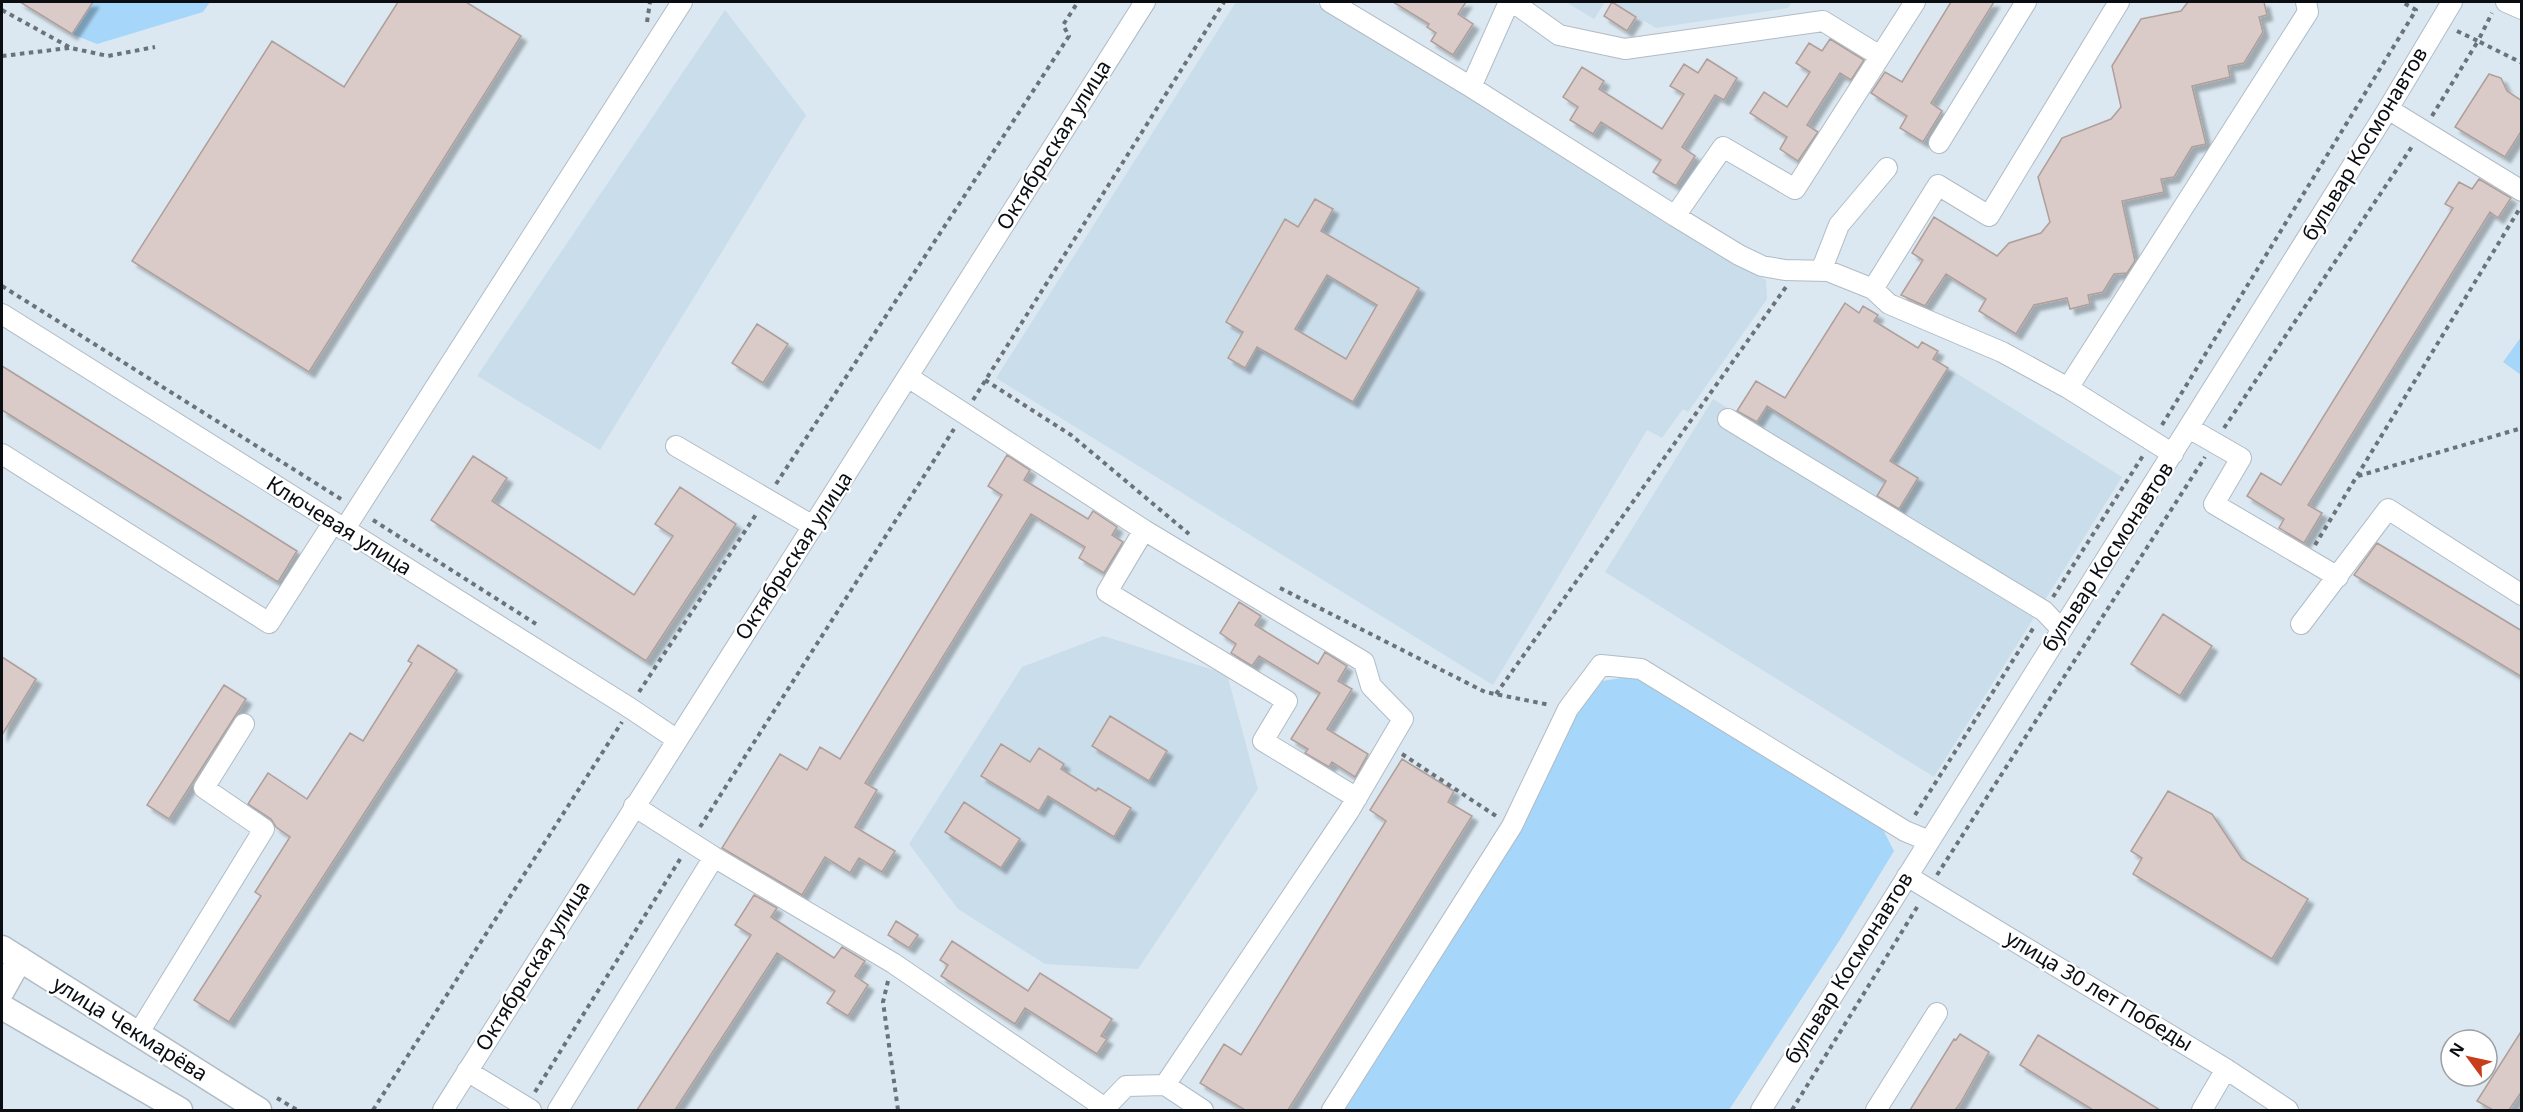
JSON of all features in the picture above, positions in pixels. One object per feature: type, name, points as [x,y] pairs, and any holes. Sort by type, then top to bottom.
[{"type":"main road","name":"улица Чекмарёва","points":[[11,953],[259,1110]]},
{"type":"main road","points":[[2,991],[11,953]]},
{"type":"main road","name":"улица Чекмарёва","points":[[2,1007],[180,1110]]},
{"type":"street","points":[[2,454],[269,623],[338,526],[357,509],[682,2]]},
{"type":"street","name":"Октябрьская улица","points":[[443,1110],[1144,2]]},
{"type":"street","points":[[1330,2],[1472,87],[1739,255],[1762,266],[1828,271],[1873,289],[1889,304],[2002,352],[2068,388],[2173,454]]},
{"type":"street","points":[[1472,87],[1511,2],[1559,35],[1625,49],[1823,21],[1880,56]]},
{"type":"street","points":[[1675,216],[1723,147],[1795,189],[1915,2]]},
{"type":"street","points":[[1939,143],[2026,2]]},
{"type":"street","points":[[1873,289],[1938,184],[1989,216],[2119,2]]},
{"type":"street","points":[[2068,388],[2308,12],[2306,2]]},
{"type":"street","name":"бульвар Космонавтов","points":[[1761,1110],[2173,454],[2452,2]]},
{"type":"street","points":[[2506,2],[2522,9]]},
{"type":"street","points":[[2388,109],[2522,191]]},
{"type":"street","points":[[1821,271],[1839,225],[1887,168]]},
{"type":"street","name":"Ключевая улица","points":[[2,314],[338,526],[635,699],[676,739]]},
{"type":"street","points":[[908,377],[1144,530],[1364,662],[1371,686],[1403,719],[1356,798],[1165,1085]]},
{"type":"street","points":[[1728,419],[2044,611],[2061,629]]},
{"type":"street","points":[[2189,428],[2241,458],[2214,504],[2338,577]]},
{"type":"street","points":[[676,446],[813,526]]},
{"type":"street","points":[[2301,624],[2388,509],[2522,595]]},
{"type":"street","points":[[1144,530],[1107,592],[1287,701],[1263,741],[1356,798]]},
{"type":"street","points":[[1332,1110],[1512,826],[1568,709],[1601,665],[1641,669],[1905,831],[1929,841]]},
{"type":"street","points":[[138,1034],[264,829],[204,788],[244,724]]},
{"type":"street","points":[[634,806],[714,857],[893,963],[1104,1109],[1126,1086],[1165,1085],[1203,1110]]},
{"type":"street","points":[[558,1110],[714,857]]},
{"type":"street","name":"улица 30 лет Победы","points":[[1907,876],[2226,1069],[2288,1110]]},
{"type":"street","points":[[1876,1110],[1937,1013]]},
{"type":"street","points":[[2202,1110],[2226,1069]]},
{"type":"street","points":[[466,1071],[528,1109]]},
{"type":"path","points":[[373,1110],[635,699],[1069,36],[1063,25],[1078,2]]},
{"type":"path","points":[[528,1109],[691,841],[1224,2]]},
{"type":"path","points":[[1905,831],[2152,441],[2416,10],[2402,2]]},
{"type":"path","points":[[2,10],[71,48],[108,56],[155,47]]},
{"type":"path","points":[[1792,1110],[1929,888],[2215,442],[2424,129],[2478,41],[2522,63]]},
{"type":"path","points":[[2,56],[71,48]]},
{"type":"path","points":[[2307,558],[2522,206]]},
{"type":"path","points":[[1496,694],[1798,270]]},
{"type":"path","points":[[2,286],[542,628]]},
{"type":"path","points":[[985,380],[1071,435],[1195,538]]},
{"type":"path","points":[[2358,476],[2522,428]]},
{"type":"path","points":[[1276,585],[1485,692],[1568,709]]},
{"type":"path","points":[[630,685],[635,699]]},
{"type":"path","points":[[1388,745],[1512,826]]},
{"type":"path","points":[[893,963],[883,1002],[898,1110]]},
{"type":"shaded area","points":[[20,2],[210,2],[203,12],[97,44],[72,34]]},
{"type":"shaded area","points":[[1236,2],[1313,2],[1766,280],[1767,299],[1688,412],[1683,409],[1662,438],[1647,430],[1493,685],[996,378]]},
{"type":"shaded area","points":[[1566,2],[1605,2],[1594,19]]},
{"type":"shaded area","points":[[1613,2],[1792,2],[1788,8],[1656,28]]},
{"type":"shaded area","points":[[725,10],[806,115],[600,450],[477,376]]},
{"type":"shaded area","points":[[1845,303],[1859,312],[1863,306],[1878,315],[1874,322],[1918,348],[1922,342],[1938,351],[1934,359],[2122,477],[1934,777],[1605,572],[1713,399],[1736,413],[1756,381],[1785,398]]},
{"type":"shaded area","points":[[2521,337],[2521,375],[2503,362]]},
{"type":"shaded area","points":[[1103,636],[1227,674],[1258,789],[1138,969],[1045,964],[958,909],[909,844],[1022,667]]},
{"type":"shaded area","points":[[1634,676],[1877,818],[1894,851],[1841,938],[1729,1110],[1341,1110],[1563,731],[1602,681]]},
{"type":"building","points":[[20,2],[93,2],[72,34]]},
{"type":"building","points":[[398,2],[466,2],[521,36],[309,372],[132,261],[272,41],[344,87]]},
{"type":"building","points":[[1393,2],[1466,2],[1458,14],[1473,24],[1453,55],[1431,41],[1436,33],[1427,27],[1429,24]]},
{"type":"building","points":[[1612,2],[1636,17],[1627,31],[1604,16]]},
{"type":"building","points":[[1951,2],[1994,2],[1931,103],[1942,111],[1923,142],[1900,128],[1907,116],[1871,93],[1885,72],[1902,82]]},
{"type":"building","points":[[2188,2],[2264,2],[2267,15],[2259,17],[2263,32],[2244,63],[2228,66],[2230,77],[2192,86],[2206,144],[2192,147],[2174,177],[2161,179],[2164,192],[2122,201],[2135,261],[2127,273],[2114,274],[2103,292],[2088,295],[2090,304],[2070,309],[2067,298],[2034,305],[2016,334],[1979,311],[1986,299],[1946,274],[1925,306],[1901,295],[1923,260],[1912,253],[1934,217],[1997,256],[2009,243],[2041,233],[2050,222],[2038,177],[2062,138],[2111,119],[2121,107],[2112,66],[2141,19],[2181,11]]},
{"type":"building","points":[[1830,39],[1864,60],[1851,80],[1840,73],[1807,125],[1818,132],[1798,161],[1780,149],[1787,137],[1750,113],[1764,92],[1787,107],[1810,72],[1796,63],[1809,43],[1822,51]]},
{"type":"building","points":[[1707,59],[1737,78],[1724,100],[1715,95],[1682,147],[1695,156],[1676,186],[1653,172],[1661,160],[1601,122],[1593,134],[1570,120],[1578,107],[1563,97],[1582,67],[1604,81],[1599,89],[1662,129],[1684,94],[1670,86],[1684,64],[1698,73]]},
{"type":"building","points":[[2489,74],[2501,78],[2507,91],[2522,101],[2522,130],[2505,157],[2455,127]]},
{"type":"building","points":[[2479,179],[2511,198],[2498,218],[2490,212],[2308,505],[2322,513],[2304,543],[2279,528],[2284,519],[2247,496],[2261,473],[2281,485],[2453,208],[2445,204],[2459,182],[2472,189]]},
{"type":"building","points":[[1315,199],[1333,209],[1321,231],[1419,288],[1353,402],[1257,347],[1245,368],[1228,358],[1243,332],[1226,322],[1285,219],[1298,227]],"holes":[[[1327,275],[1377,305],[1346,359],[1295,329]]]},
{"type":"building","points":[[1845,303],[1859,313],[1863,306],[1878,315],[1874,321],[1918,348],[1922,342],[1938,351],[1933,359],[1948,368],[1890,461],[1918,478],[1899,509],[1877,496],[1886,481],[1767,406],[1757,422],[1737,411],[1756,381],[1785,398]]},
{"type":"building","points":[[757,324],[788,344],[763,383],[732,363]]},
{"type":"building","points":[[2,366],[297,551],[278,582],[2,410]]},
{"type":"building","points":[[1007,455],[1030,470],[1024,480],[1088,519],[1093,511],[1117,527],[1112,535],[1123,542],[1104,573],[1079,558],[1085,547],[1031,514],[865,783],[877,790],[855,827],[895,851],[882,872],[859,858],[850,873],[825,857],[802,895],[722,848],[780,754],[807,770],[820,747],[840,759],[1002,495],[988,486]]},
{"type":"building","points":[[473,456],[507,478],[492,501],[634,595],[673,536],[655,524],[680,487],[736,524],[646,661],[431,520]]},
{"type":"building","points":[[2377,543],[2522,631],[2522,677],[2354,575]]},
{"type":"building","points":[[1239,602],[1261,616],[1255,625],[1318,664],[1325,652],[1347,666],[1338,681],[1352,689],[1327,729],[1368,754],[1355,777],[1332,762],[1329,767],[1305,753],[1308,749],[1291,739],[1320,693],[1259,656],[1252,666],[1231,653],[1236,644],[1220,633]]},
{"type":"building","points":[[2163,614],[2212,646],[2180,696],[2131,664]]},
{"type":"building","points":[[418,645],[457,670],[229,1022],[194,1000],[261,896],[255,892],[290,837],[276,827],[271,819],[248,804],[268,773],[307,799],[350,733],[363,741],[412,663],[408,661]]},
{"type":"building","points":[[2,657],[36,679],[2,735]]},
{"type":"building","points":[[224,685],[246,699],[169,819],[147,805]]},
{"type":"building","points":[[1110,716],[1167,751],[1149,781],[1092,746]]},
{"type":"building","points":[[1001,744],[1030,762],[1039,748],[1064,764],[1061,769],[1096,791],[1098,788],[1131,808],[1114,837],[1048,796],[1039,811],[981,776]]},
{"type":"building","points":[[1402,759],[1454,791],[1448,802],[1472,816],[1288,1110],[1245,1110],[1200,1083],[1224,1044],[1241,1055],[1386,821],[1370,810]]},
{"type":"building","points":[[2168,791],[2212,814],[2242,859],[2308,899],[2272,959],[2133,874],[2142,858],[2131,851]]},
{"type":"building","points":[[964,802],[1020,839],[1001,868],[945,832]]},
{"type":"building","points":[[754,895],[777,908],[771,917],[834,958],[842,947],[865,961],[855,976],[868,985],[848,1016],[827,1003],[835,991],[777,953],[675,1110],[637,1110],[751,935],[735,925]]},
{"type":"building","points":[[896,921],[918,935],[909,948],[888,935]]},
{"type":"building","points":[[952,941],[1028,991],[1040,973],[1112,1019],[1101,1036],[1107,1039],[1097,1054],[1025,1008],[1015,1024],[941,976],[948,965],[940,960]]},
{"type":"building","points":[[2522,1030],[2522,1091],[2509,1110],[2493,1110],[2477,1101],[2485,1088],[2499,1088],[2499,1066]]},
{"type":"building","points":[[1960,1034],[1989,1052],[1961,1102],[1955,1110],[1910,1110],[1954,1039],[1956,1040]]},
{"type":"building","points":[[2038,1035],[2160,1110],[2093,1110],[2020,1065]]}]
